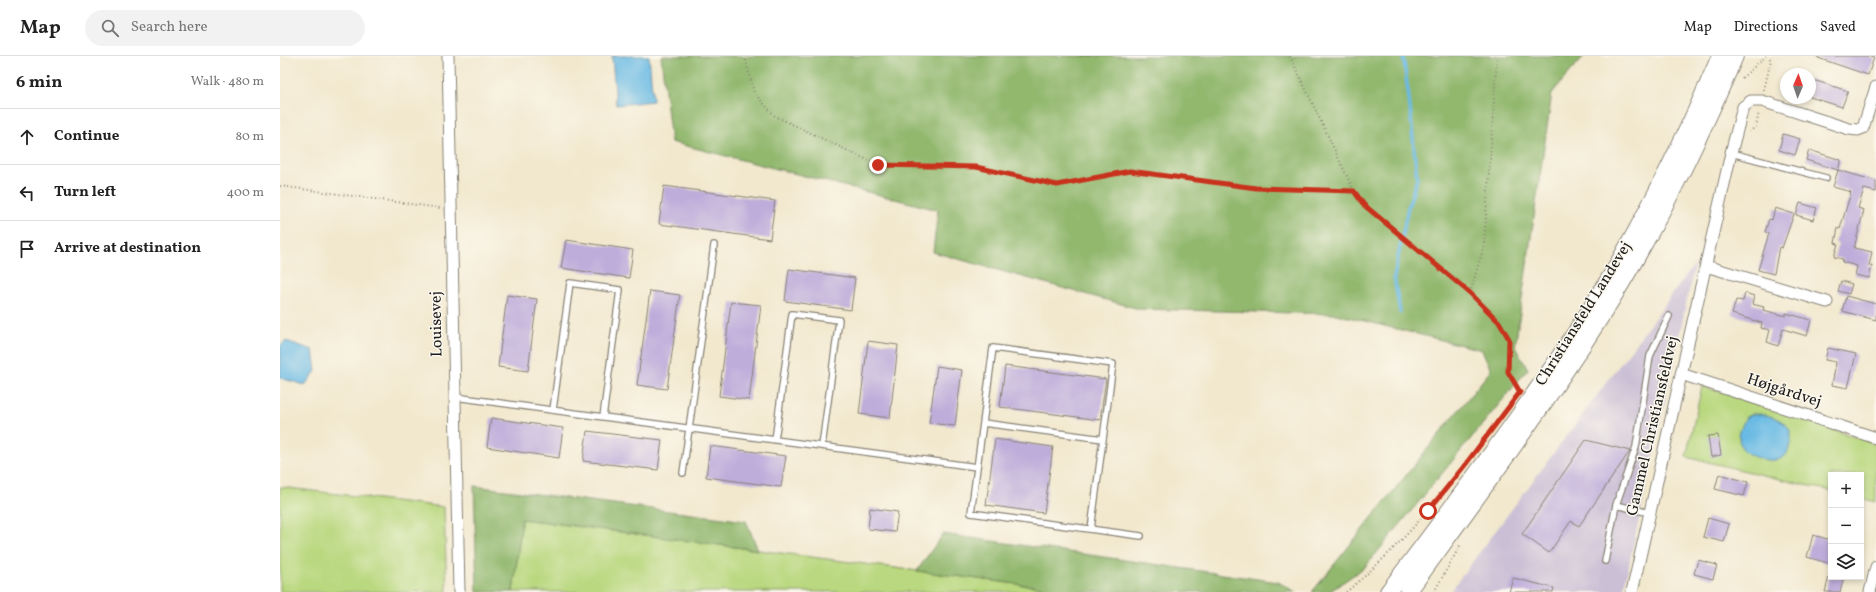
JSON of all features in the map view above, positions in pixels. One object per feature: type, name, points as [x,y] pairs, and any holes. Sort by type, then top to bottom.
[{"type":"main road","name":"Christiansfeld Landevej","points":[[1388,592],[1559,357],[1603,288],[1651,203],[1699,106],[1720,56]]},
{"type":"main road","name":"Christiansfeld Landevej","points":[[1408,592],[1501,464],[1602,314],[1666,204],[1711,112],[1735,56]]},
{"type":"street","name":"Louisevej","points":[[448,56],[459,592]]},
{"type":"street","name":"Gammel Christiansfeldvej","points":[[1632,592],[1731,153],[1743,107],[1751,101],[1762,102],[1849,129],[1858,130],[1863,128],[1874,99],[1876,87]]},
{"type":"street","points":[[1706,266],[1827,302]]},
{"type":"street","name":"Højgårdvej","points":[[1681,374],[1876,438]]},
{"type":"street","points":[[1870,592],[1876,567]]},
{"type":"lane","points":[[1731,153],[1826,178]]},
{"type":"lane","points":[[683,473],[714,244]]},
{"type":"lane","points":[[553,410],[570,283],[620,290],[603,417]]},
{"type":"lane","points":[[775,440],[792,314],[808,316],[839,320],[822,446]]},
{"type":"lane","points":[[1605,561],[1616,505],[1636,447],[1650,356],[1669,316]]},
{"type":"lane","points":[[1091,529],[1113,364],[993,348],[971,513],[1141,536]]},
{"type":"lane","points":[[455,397],[977,467]]},
{"type":"lane","points":[[983,423],[1103,439]]},
{"type":"lane","points":[[1616,505],[1650,513]]},
{"type":"path","points":[[746,56],[754,93],[775,116],[878,165],[976,167],[1057,185],[1130,171],[1256,188],[1354,191]]},
{"type":"path","points":[[1290,56],[1354,191],[1364,205],[1470,293],[1499,322],[1509,339],[1508,372],[1520,392],[1516,398]]},
{"type":"path","points":[[1470,293],[1484,246],[1497,56]]},
{"type":"path","points":[[280,186],[451,209]]},
{"type":"path","points":[[1346,592],[1371,572],[1428,511],[1451,482]]},
{"type":"shaded area","points":[[1695,264],[1623,592],[1450,592]]},
{"type":"green space","points":[[661,56],[1584,56],[1552,93],[1515,347],[1528,369],[1365,567],[1329,592],[1312,592],[1491,370],[1482,350],[1336,314],[1139,309],[933,252],[938,210],[671,142]]},
{"type":"green space","points":[[1702,386],[1876,444],[1876,502],[1864,499],[1864,472],[1828,472],[1828,490],[1686,457]]},
{"type":"green space","points":[[474,486],[746,521],[758,550],[522,519],[513,592],[477,592]]},
{"type":"green space","points":[[280,487],[444,507],[447,592],[280,592]]},
{"type":"green space","points":[[522,519],[1078,592],[513,592]]},
{"type":"green space","points":[[943,534],[1278,582],[1296,592],[1078,592],[917,571]]},
{"type":"water","points":[[612,56],[649,56],[653,101],[616,105]]},
{"type":"water","points":[[286,341],[313,350],[316,371],[305,385],[280,378],[280,346]]},
{"type":"water","points":[[1752,414],[1773,417],[1786,425],[1791,436],[1789,449],[1784,457],[1774,460],[1761,459],[1748,453],[1741,446],[1739,439],[1740,431],[1746,417]]},
{"type":"building","points":[[1818,56],[1866,56],[1874,58],[1868,75],[1818,58]]},
{"type":"building","points":[[1816,81],[1848,91],[1842,107],[1816,99]]},
{"type":"building","points":[[1783,134],[1800,139],[1795,155],[1779,150]]},
{"type":"building","points":[[1809,150],[1841,160],[1838,170],[1806,160]]},
{"type":"building","points":[[1838,170],[1876,181],[1876,192],[1864,189],[1858,208],[1864,210],[1854,248],[1872,252],[1869,266],[1872,266],[1869,278],[1855,275],[1857,266],[1842,262],[1843,259],[1834,257],[1838,244],[1835,243],[1838,228],[1840,229],[1851,192],[1833,187]]},
{"type":"building","points":[[664,186],[775,201],[770,239],[659,224]]},
{"type":"building","points":[[1800,203],[1817,208],[1813,220],[1796,215]]},
{"type":"building","points":[[1775,208],[1794,214],[1782,248],[1779,247],[1774,274],[1758,270],[1769,233],[1765,232],[1769,219],[1772,220]]},
{"type":"building","points":[[566,240],[633,250],[629,278],[561,268]]},
{"type":"building","points":[[789,269],[855,278],[851,310],[785,301]]},
{"type":"building","points":[[1841,281],[1852,284],[1849,294],[1838,291]]},
{"type":"building","points":[[650,291],[680,295],[667,389],[637,385]]},
{"type":"building","points":[[1745,293],[1754,296],[1752,304],[1764,307],[1763,310],[1786,316],[1786,313],[1811,320],[1807,336],[1783,329],[1778,346],[1767,342],[1770,330],[1761,328],[1762,323],[1732,314],[1736,300],[1743,301]]},
{"type":"building","points":[[507,295],[537,299],[528,371],[498,367]]},
{"type":"building","points":[[1846,296],[1876,304],[1876,320],[1842,311]]},
{"type":"building","points":[[731,302],[761,305],[749,400],[719,396]]},
{"type":"building","points":[[868,341],[898,345],[890,418],[859,414]]},
{"type":"building","points":[[1828,348],[1856,354],[1848,388],[1832,385],[1836,362],[1825,360]]},
{"type":"building","points":[[937,366],[962,370],[955,426],[929,423]]},
{"type":"building","points":[[1005,366],[1106,379],[1100,420],[1000,407]]},
{"type":"building","points":[[491,418],[563,428],[559,458],[487,447]]},
{"type":"building","points":[[587,431],[662,440],[658,470],[583,461]]},
{"type":"building","points":[[1718,435],[1721,455],[1711,457],[1708,436]]},
{"type":"building","points":[[995,439],[1053,447],[1044,513],[986,505]]},
{"type":"building","points":[[1586,440],[1630,451],[1579,526],[1571,521],[1549,553],[1522,534]]},
{"type":"building","points":[[710,446],[786,456],[781,487],[706,477]]},
{"type":"building","points":[[1719,474],[1748,482],[1744,496],[1715,489]]},
{"type":"building","points":[[870,508],[898,512],[895,532],[868,529]]},
{"type":"building","points":[[1708,518],[1729,524],[1724,542],[1703,537]]},
{"type":"building","points":[[1813,535],[1828,539],[1828,563],[1807,557]]},
{"type":"building","points":[[1698,560],[1717,565],[1713,579],[1694,574]]},
{"type":"building","points":[[1513,578],[1554,588],[1553,592],[1509,592]]},
{"type":"building","points":[[1828,580],[1843,580],[1840,592],[1825,592]]},
{"type":"waterway","points":[[1400,312],[1394,277],[1408,207],[1417,179],[1409,98],[1403,56]]},
{"type":"route","points":[[878,165],[976,167],[1057,185],[1130,171],[1256,188],[1354,191],[1364,205],[1470,293],[1499,322],[1509,339],[1508,372],[1520,392],[1428,511]]}]
